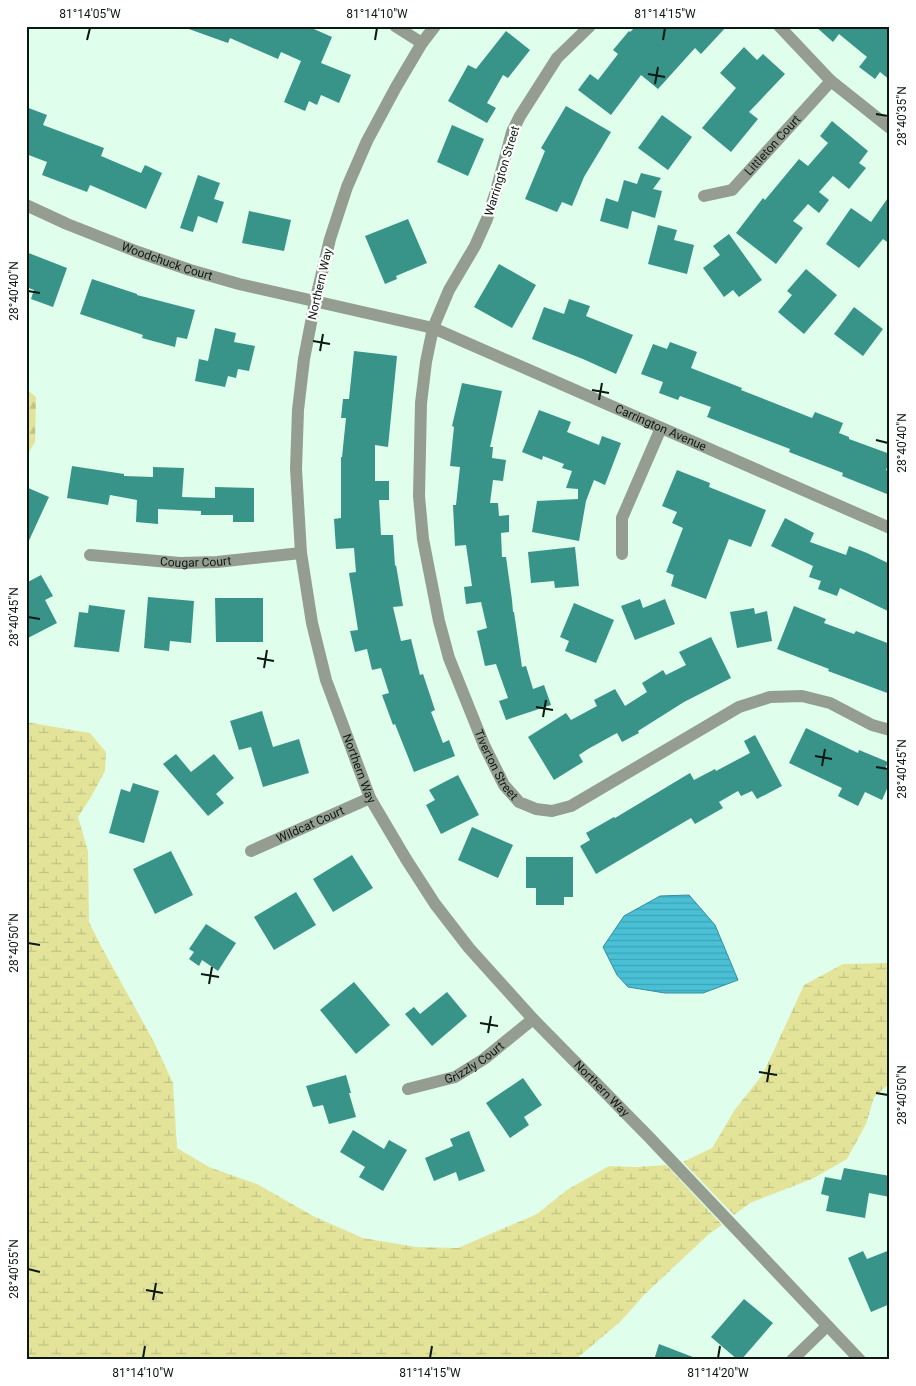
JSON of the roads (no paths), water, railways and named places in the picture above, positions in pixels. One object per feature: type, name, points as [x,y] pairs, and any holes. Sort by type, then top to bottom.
[{"type":"street","points":[[395,26],[422,43]]},
{"type":"street","name":"Northern Way","points":[[435,26],[422,43],[396,87],[367,141],[347,187],[330,239],[304,359],[298,410],[296,469],[302,553],[312,623],[326,680],[370,798],[435,904],[469,948],[534,1019],[670,1159],[860,1360]]},
{"type":"street","name":"Warrington Street","points":[[433,328],[449,290],[475,246],[487,220],[512,132],[520,116],[557,58],[590,26]]},
{"type":"street","points":[[779,26],[831,81],[890,128]]},
{"type":"street","name":"Littleton Court","points":[[704,196],[732,190],[831,81]]},
{"type":"street","name":"Woodchuck Court","points":[[26,205],[67,224],[190,270],[238,284],[315,302]]},
{"type":"street","name":"Carrington Avenue","points":[[315,302],[433,328],[890,528]]},
{"type":"street","name":"Tiverton Street","points":[[433,328],[426,362],[421,403],[419,496],[423,539],[439,621],[449,658],[484,745],[504,785],[519,802],[536,809],[552,811],[571,806],[739,708],[770,697],[802,696],[830,703],[872,725],[890,730]]},
{"type":"street","points":[[622,554],[622,518],[661,428]]},
{"type":"street","name":"Cougar Court","points":[[90,555],[180,563],[216,562],[302,553]]},
{"type":"street","name":"Wildcat Court","points":[[251,852],[370,798]]},
{"type":"street","name":"Grizzly Court","points":[[408,1089],[455,1077],[484,1059],[534,1019]]},
{"type":"street","points":[[792,1360],[827,1326]]},
{"type":"water","points":[[689,895],[715,925],[738,980],[703,993],[665,993],[628,987],[617,975],[603,947],[624,916],[660,896]]}]
